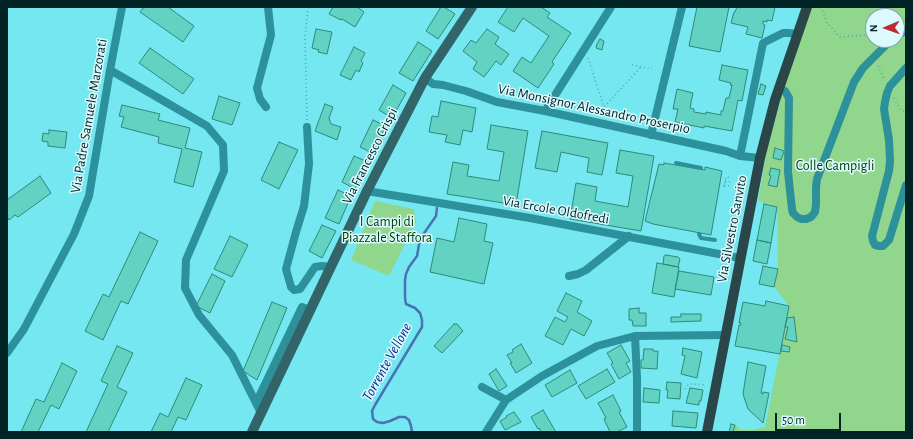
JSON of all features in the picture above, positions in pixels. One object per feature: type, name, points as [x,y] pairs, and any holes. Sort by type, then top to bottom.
[{"type":"main road","name":"Via Silvestro Sanvito","points":[[707,432],[760,158],[779,89],[807,7]]},
{"type":"street","name":"Via Padre Samuele Marzorati","points":[[7,353],[24,329],[74,234],[90,196],[110,70],[122,7]]},
{"type":"street","points":[[266,107],[260,99],[257,88],[271,35],[268,7]]},
{"type":"street","name":"Via Francesco Crispi","points":[[252,432],[367,191],[425,78],[472,7]]},
{"type":"street","points":[[545,111],[611,7]]},
{"type":"street","points":[[651,135],[682,7]]},
{"type":"street","name":"Via Silvestro Sanvito","points":[[740,156],[763,42],[783,33],[798,34]]},
{"type":"street","points":[[779,89],[785,91],[790,98],[788,172],[792,209],[793,213],[797,217],[806,219],[814,212],[816,204],[817,179],[854,82],[863,68],[883,48]]},
{"type":"street","points":[[906,68],[890,86],[884,109],[889,140],[890,160],[872,236],[876,245],[883,246],[889,240],[906,185]]},
{"type":"street","points":[[110,70],[207,126],[223,145],[224,171],[186,260],[185,288],[199,315],[232,355],[261,413]]},
{"type":"street","name":"Via Monsignor Alessandro Proserpio","points":[[425,78],[433,84],[466,91],[496,102],[545,111],[726,151],[740,156],[760,158]]},
{"type":"street","points":[[307,127],[309,164],[304,206],[286,269],[291,287],[294,290],[300,289],[315,267],[330,267]]},
{"type":"street","name":"Via Ercole Oldofredi","points":[[367,191],[530,218],[740,258]]},
{"type":"street","points":[[569,276],[586,270],[629,236]]},
{"type":"street","points":[[256,403],[302,308],[310,310]]},
{"type":"street","points":[[486,432],[506,400],[542,376],[596,346],[635,336],[725,335]]},
{"type":"street","points":[[635,336],[637,432]]},
{"type":"street","points":[[482,387],[506,400]]},
{"type":"lane","points":[[676,163],[701,168]]},
{"type":"lane","points":[[699,234],[701,238],[715,240]]},
{"type":"path","points":[[307,127],[305,38],[308,7]]},
{"type":"path","points":[[821,7],[827,23],[840,38],[869,35],[874,42],[874,49]]},
{"type":"path","points":[[588,55],[604,107],[642,67]]},
{"type":"path","points":[[873,57],[882,75],[890,86],[900,109],[906,112]]},
{"type":"path","points":[[632,65],[652,69]]},
{"type":"path","points":[[730,186],[724,186],[726,177],[732,178]]},
{"type":"path","points":[[740,178],[745,177]]},
{"type":"path","points":[[725,181],[731,182]]},
{"type":"path","points":[[739,183],[744,182]]},
{"type":"path","points":[[737,190],[742,188]]},
{"type":"path","points":[[733,213],[738,212]]},
{"type":"path","points":[[727,243],[732,241]]},
{"type":"path","points":[[685,388],[689,384],[706,384]]},
{"type":"green space","name":"Colle Campigli","points":[[810,7],[906,7],[906,432],[733,432],[735,425],[741,430],[752,430],[765,427],[789,306],[774,287],[778,269],[777,207],[758,201],[771,125]]},
{"type":"green space","name":"I Campi di Piazzale Staffora","points":[[375,201],[414,209],[416,222],[389,276],[351,260]]},
{"type":"building","points":[[144,7],[168,7],[194,26],[183,42],[140,12]]},
{"type":"building","points":[[333,7],[357,7],[364,12],[355,27],[342,19],[341,20],[329,14]]},
{"type":"building","points":[[441,7],[444,7],[455,14],[438,39],[426,31]]},
{"type":"building","points":[[508,7],[541,7],[550,13],[547,17],[571,33],[552,62],[554,64],[538,88],[513,71],[522,57],[531,63],[549,36],[523,18],[514,32],[498,22]]},
{"type":"building","points":[[697,7],[729,7],[720,52],[689,46]]},
{"type":"building","points":[[737,7],[775,7],[772,21],[763,21],[763,24],[765,25],[762,38],[746,34],[748,27],[731,23]]},
{"type":"building","points":[[316,29],[332,32],[327,54],[318,52],[319,50],[312,48]]},
{"type":"building","points":[[487,29],[499,37],[495,44],[509,54],[501,65],[496,61],[484,77],[473,69],[477,62],[463,51],[471,40],[476,43]]},
{"type":"building","points":[[600,39],[604,41],[602,50],[596,48]]},
{"type":"building","points":[[418,42],[432,51],[413,81],[399,73]]},
{"type":"building","points":[[354,47],[365,53],[361,61],[363,63],[359,72],[356,70],[351,80],[340,75]]},
{"type":"building","points":[[150,48],[194,79],[183,94],[139,63]]},
{"type":"building","points":[[722,65],[748,70],[742,101],[738,100],[732,131],[704,126],[704,128],[675,122],[678,109],[673,109],[677,89],[693,93],[690,108],[694,109],[694,112],[706,114],[706,112],[721,115],[726,98],[729,98],[732,85],[730,85],[731,83],[719,80]]},
{"type":"building","points":[[761,84],[766,86],[763,95],[758,94]]},
{"type":"building","points":[[393,85],[406,93],[392,118],[379,110]]},
{"type":"building","points":[[219,96],[240,103],[232,125],[212,119]]},
{"type":"building","points":[[441,101],[476,108],[472,132],[463,130],[460,145],[445,142],[447,135],[429,132],[432,116],[438,117]]},
{"type":"building","points":[[325,104],[333,107],[329,118],[331,124],[341,127],[337,140],[315,131]]},
{"type":"building","points":[[122,105],[160,114],[158,120],[190,128],[185,148],[202,152],[193,187],[174,182],[182,149],[158,143],[159,137],[121,127],[124,117],[119,116]]},
{"type":"building","points":[[373,120],[386,126],[372,153],[360,147]]},
{"type":"building","points":[[491,125],[528,131],[516,205],[447,194],[453,162],[469,165],[467,176],[499,181],[504,152],[487,149]]},
{"type":"building","points":[[49,130],[67,132],[65,148],[48,146],[48,142],[42,141],[43,133],[49,134]]},
{"type":"building","points":[[542,131],[608,143],[602,175],[587,172],[589,158],[561,152],[557,172],[535,168]]},
{"type":"building","points":[[279,142],[298,150],[279,189],[261,180]]},
{"type":"building","points":[[775,148],[784,151],[781,160],[773,158]]},
{"type":"building","points":[[620,150],[654,156],[641,231],[570,219],[576,183],[597,187],[595,201],[628,207],[633,176],[616,173]]},
{"type":"building","points":[[354,156],[368,162],[355,189],[342,182]]},
{"type":"building","points":[[664,163],[705,170],[705,167],[722,171],[711,235],[653,224],[645,221],[659,164],[664,165]]},
{"type":"building","points":[[771,168],[780,170],[777,187],[768,185],[771,176],[769,175]]},
{"type":"building","points":[[40,176],[51,193],[18,217],[15,215],[9,220],[7,216],[7,200]]},
{"type":"building","points":[[338,190],[351,196],[339,224],[325,218]]},
{"type":"building","points":[[764,204],[777,207],[771,243],[757,240]]},
{"type":"building","points":[[459,218],[487,224],[484,241],[493,243],[484,284],[430,272],[437,238],[454,242]]},
{"type":"building","points":[[322,225],[336,231],[322,258],[309,251]]},
{"type":"building","points":[[140,232],[158,241],[128,304],[121,301],[103,340],[85,331],[103,294],[109,297]]},
{"type":"building","points":[[230,236],[248,245],[232,277],[214,269]]},
{"type":"building","points":[[757,240],[771,243],[767,264],[753,261]]},
{"type":"building","points":[[664,256],[678,257],[680,259],[678,267],[663,264]]},
{"type":"building","points":[[657,263],[679,267],[674,297],[652,293]]},
{"type":"building","points":[[763,266],[778,269],[774,287],[759,284]]},
{"type":"building","points":[[679,271],[714,277],[711,295],[675,289]]},
{"type":"building","points":[[212,274],[225,281],[210,313],[196,306]]},
{"type":"building","points":[[566,293],[582,301],[577,312],[592,321],[584,336],[571,329],[563,345],[545,336],[555,317],[565,322],[568,317],[557,311]]},
{"type":"building","points":[[766,301],[789,306],[780,354],[735,346],[739,325],[740,326],[741,323],[739,323],[743,302],[765,306]]},
{"type":"building","points":[[272,302],[287,308],[257,380],[243,371]]},
{"type":"building","points":[[639,308],[639,313],[646,313],[646,326],[633,326],[632,320],[629,320],[629,309]]},
{"type":"building","points":[[681,314],[701,314],[701,321],[671,322],[671,317],[681,317]]},
{"type":"building","points":[[794,317],[797,342],[785,339],[788,327],[785,327],[787,318]]},
{"type":"building","points":[[454,324],[457,324],[463,331],[442,353],[434,346]]},
{"type":"building","points":[[521,344],[532,363],[516,373],[507,355],[513,352],[512,350]]},
{"type":"building","points":[[621,345],[630,361],[626,363],[631,372],[619,379],[611,364],[613,363],[607,353]]},
{"type":"building","points":[[782,345],[790,347],[789,352],[781,351]]},
{"type":"building","points":[[117,346],[133,353],[117,387],[127,392],[108,432],[86,432],[108,384],[101,381]]},
{"type":"building","points":[[683,348],[702,352],[697,378],[681,374],[685,356],[682,355]]},
{"type":"building","points":[[644,349],[653,349],[653,351],[658,351],[657,369],[641,368],[641,360],[643,360]]},
{"type":"building","points":[[748,362],[766,366],[761,393],[769,393],[763,423],[748,409],[743,394]]},
{"type":"building","points":[[62,363],[77,371],[59,409],[51,405],[38,432],[21,432],[36,399],[44,402]]},
{"type":"building","points":[[496,369],[507,386],[499,391],[489,374]]},
{"type":"building","points":[[607,369],[615,382],[586,399],[578,386]]},
{"type":"building","points":[[570,370],[577,383],[552,397],[545,385]]},
{"type":"building","points":[[186,378],[202,385],[186,420],[178,417],[171,432],[151,432],[160,413],[168,417]]},
{"type":"building","points":[[667,382],[681,383],[680,399],[667,398]]},
{"type":"building","points":[[644,388],[660,390],[659,403],[643,402]]},
{"type":"building","points":[[690,388],[703,390],[699,405],[686,403]]},
{"type":"building","points":[[613,395],[621,411],[619,412],[627,427],[617,432],[610,432],[604,419],[606,418],[598,403]]},
{"type":"building","points":[[543,410],[556,432],[541,432],[539,428],[538,429],[531,417]]},
{"type":"building","points":[[673,411],[698,413],[696,428],[672,426]]},
{"type":"building","points":[[514,412],[521,422],[505,430],[500,421]]},
{"type":"building","points":[[731,424],[735,425],[733,432],[729,432]]},
{"type":"waterway","name":"Torrente Vellone","points":[[412,432],[409,420],[405,417],[399,417],[383,423],[377,422],[373,419],[372,411],[422,327],[420,313],[415,308],[406,304],[405,280],[409,267],[417,256],[420,239],[436,216],[437,208]]}]
